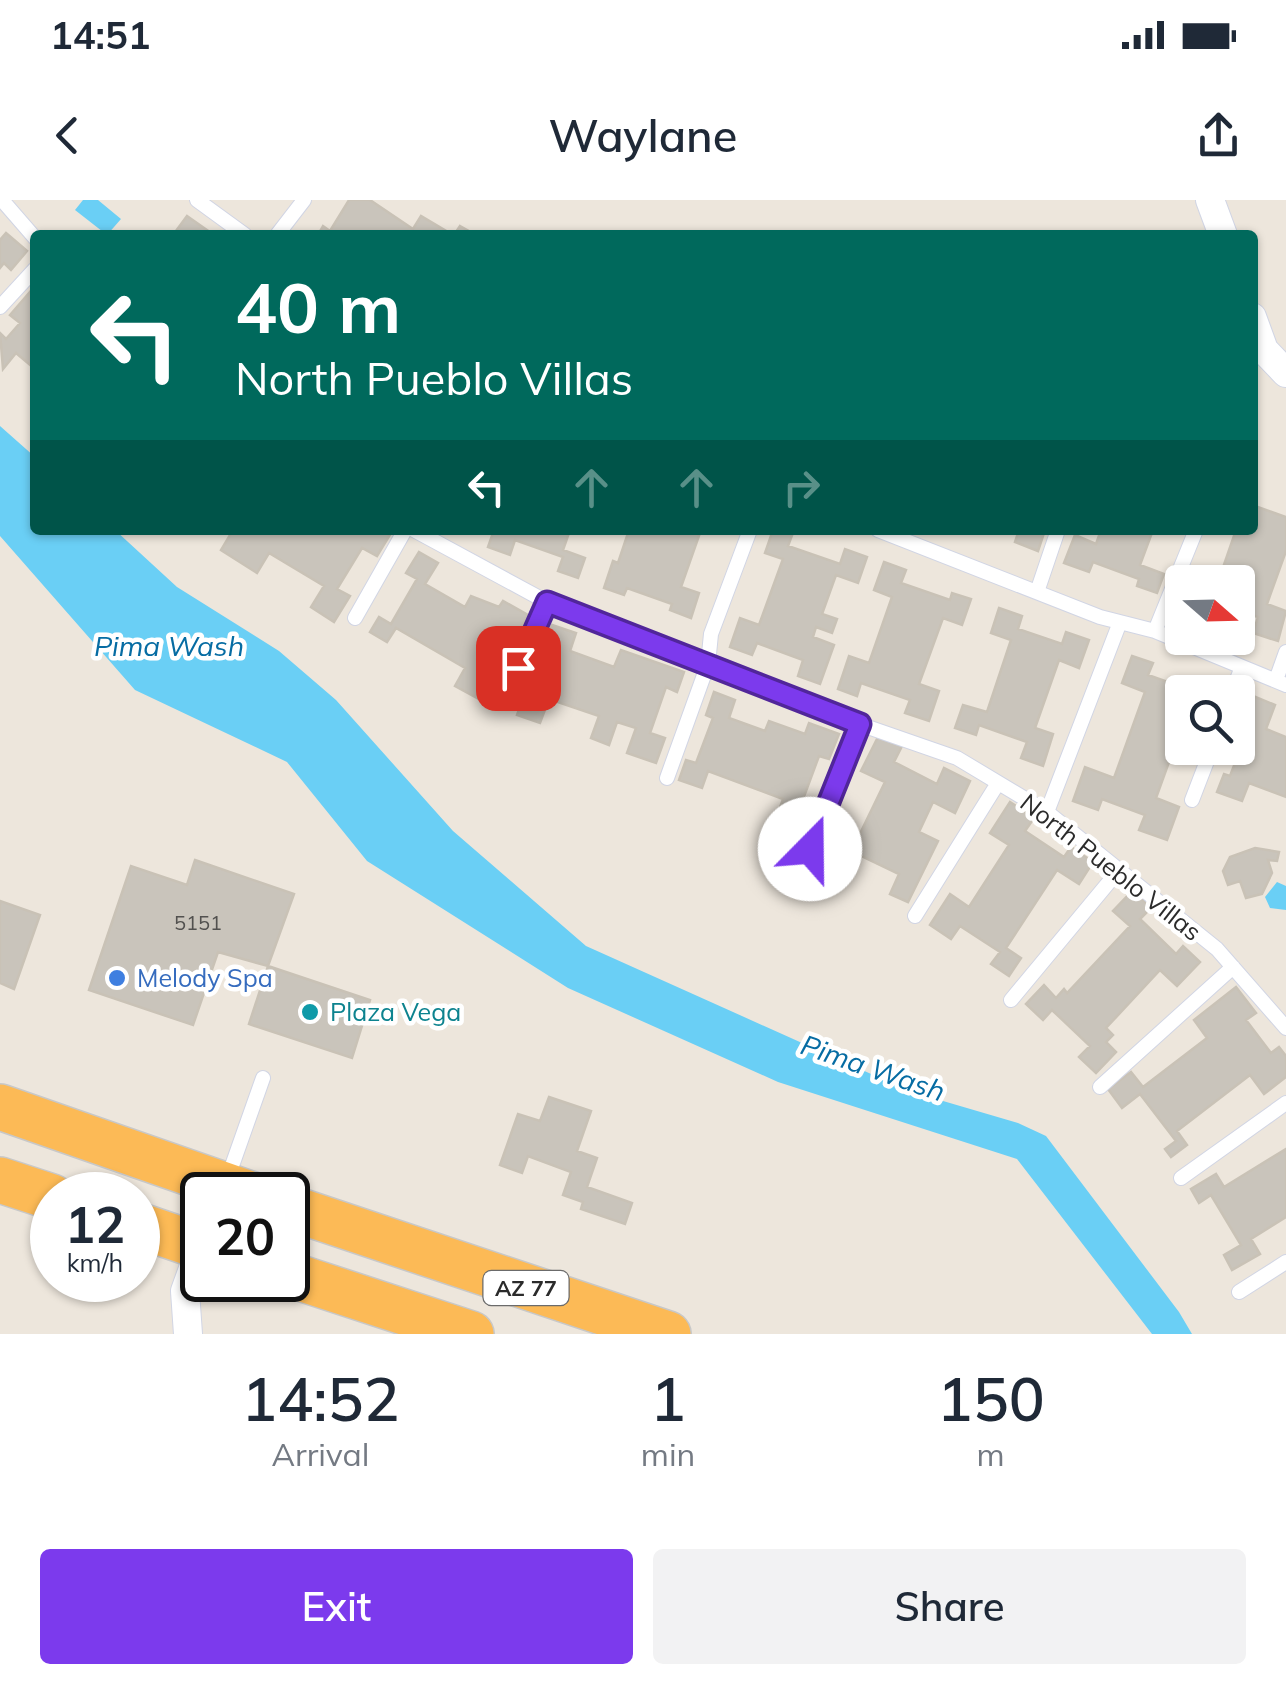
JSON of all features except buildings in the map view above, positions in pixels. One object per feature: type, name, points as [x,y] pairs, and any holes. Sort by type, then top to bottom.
[{"type":"highway","points":[[0,1107],[180,1173]]},
{"type":"highway","points":[[0,1180],[30,1190]]},
{"type":"highway","name":"AZ 77","points":[[310,1214],[668,1334]]},
{"type":"highway","name":"AZ 77","points":[[310,1281],[471,1334]]},
{"type":"street","points":[[1210,200],[1221,230]]},
{"type":"street","points":[[1258,334],[1264,350],[1286,373]]},
{"type":"street","points":[[186,1302],[188,1334]]},
{"type":"lane","points":[[2,200],[30,232]]},
{"type":"lane","points":[[196,200],[239,230]]},
{"type":"lane","points":[[282,230],[304,200]]},
{"type":"lane","points":[[0,308],[30,275]]},
{"type":"lane","points":[[355,618],[402,535]]},
{"type":"lane","name":"North Pueblo Villas","points":[[423,535],[547,602],[957,758],[1047,812],[1217,949],[1286,1028]]},
{"type":"lane","points":[[667,778],[708,664],[710,634],[748,535]]},
{"type":"lane","points":[[890,535],[1036,592],[1154,631],[1281,682],[1286,652]]},
{"type":"lane","points":[[918,547],[923,535]]},
{"type":"lane","points":[[1036,592],[1056,535]]},
{"type":"lane","points":[[1154,631],[1194,535]]},
{"type":"lane","points":[[504,700],[547,602]]},
{"type":"lane","points":[[1047,812],[1120,622]]},
{"type":"lane","points":[[1239,675],[1242,667]]},
{"type":"lane","points":[[810,849],[860,724]]},
{"type":"lane","points":[[1192,800],[1205,765]]},
{"type":"lane","points":[[915,916],[998,783]]},
{"type":"lane","points":[[1011,1000],[1120,870]]},
{"type":"lane","points":[[1100,1087],[1233,967]]},
{"type":"lane","points":[[238,1172],[263,1078]]},
{"type":"lane","points":[[1182,1178],[1286,1103]]},
{"type":"lane","points":[[1238,1292],[1286,1262]]},
{"type":"water","points":[[83,200],[98,200],[121,219],[111,230],[101,230],[75,210]]},
{"type":"water","name":"Pima Wash","points":[[0,426],[30,453],[30,535],[120,535],[177,587],[279,651],[336,700],[453,831],[586,946],[909,1091],[1018,1123],[1046,1136],[1192,1334],[1152,1334],[1017,1159],[778,1082],[568,988],[367,861],[287,762],[135,690],[0,536]]},
{"type":"water","points":[[1277,882],[1286,886],[1286,910],[1270,908],[1265,897]]},
{"type":"place","name":"Melody Spa","points":[[117,978]]},
{"type":"place","name":"Plaza Vega","points":[[310,1012]]},
{"type":"route","points":[[518,668],[547,602],[860,724],[810,849]]}]
